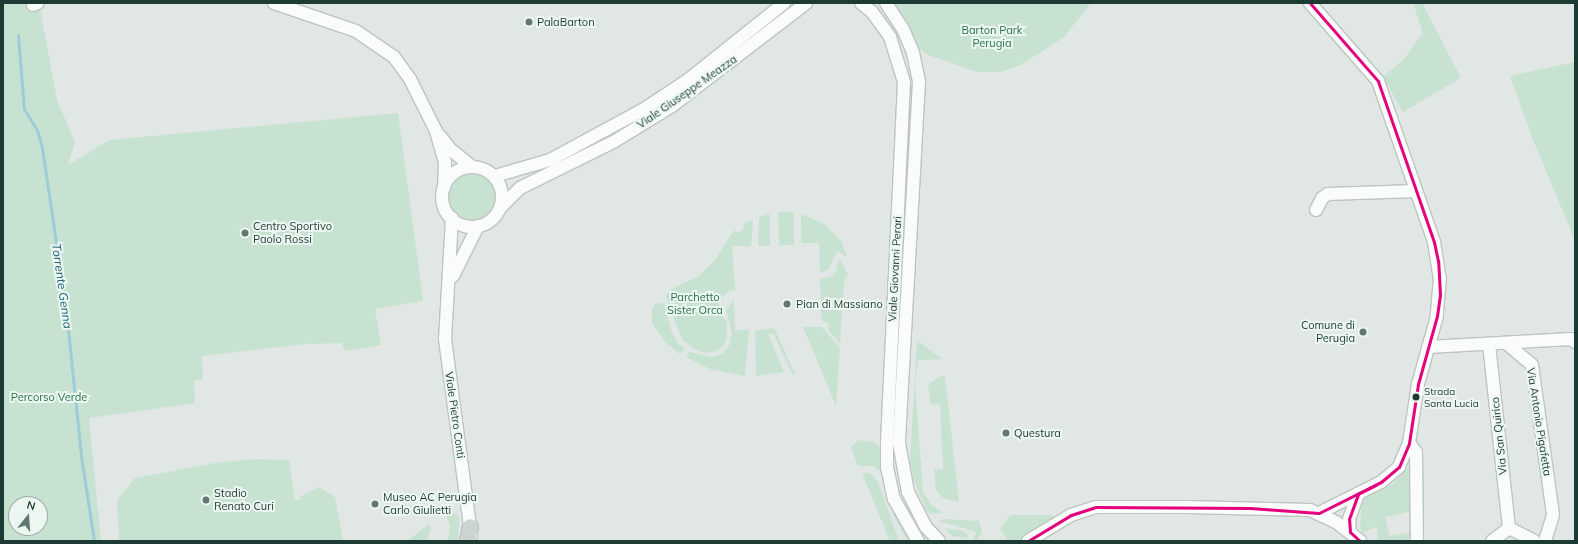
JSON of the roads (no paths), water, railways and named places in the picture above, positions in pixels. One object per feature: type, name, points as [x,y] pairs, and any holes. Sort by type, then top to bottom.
[{"type":"main road","points":[[467,541],[470,526]]},
{"type":"street","points":[[274,3],[356,31],[394,57],[410,79],[436,131],[445,162],[443,204],[452,218],[469,226],[478,226]]},
{"type":"street","name":"Viale Giuseppe Meazza","points":[[495,176],[550,160],[644,110],[688,80],[784,3]]},
{"type":"street","name":"Viale Giuseppe Meazza","points":[[501,207],[520,188],[615,141],[672,106],[806,3]]},
{"type":"street","name":"Viale Giovanni Perari","points":[[861,3],[872,12],[890,37],[904,82],[886,446],[887,467],[894,499],[918,541]]},
{"type":"street","name":"Viale Giovanni Perari","points":[[886,3],[903,29],[913,53],[919,82],[899,443],[908,492],[926,527],[939,541]]},
{"type":"street","points":[[1310,3],[1378,81],[1434,242],[1440,278],[1437,316],[1418,384],[1409,443],[1400,467],[1386,478],[1358,494],[1319,513]]},
{"type":"street","points":[[436,131],[450,149],[471,166],[488,171],[495,176],[502,191],[501,207]]},
{"type":"street","points":[[444,187],[454,172],[471,166]]},
{"type":"street","points":[[1316,210],[1322,198],[1328,194],[1416,191]]},
{"type":"street","name":"Viale Pietro Conti","points":[[448,288],[460,259],[478,226],[492,219],[501,207]]},
{"type":"street","name":"Viale Pietro Conti","points":[[452,218],[445,339],[472,541]]},
{"type":"street","points":[[1428,347],[1571,339],[1575,342]]},
{"type":"street","name":"Via Antonio Pigafetta","points":[[1506,343],[1532,365],[1553,514],[1545,541]]},
{"type":"street","name":"Via San Quirico","points":[[1489,344],[1509,528]]},
{"type":"street","points":[[1409,443],[1416,452],[1417,541]]},
{"type":"street","points":[[1350,532],[1349,519],[1358,494]]},
{"type":"street","points":[[1028,541],[1071,515],[1096,507],[1250,508],[1319,513],[1350,532],[1360,541]]},
{"type":"street","points":[[1492,541],[1509,528],[1534,541]]},
{"type":"waterway","name":"Torrente Genna","points":[[18,35],[24,109],[37,130],[42,148],[66,310],[81,456],[94,541]]},
{"type":"place","name":"PalaBarton","points":[[529,22]]},
{"type":"place","name":"Centro Sportivo Paolo Rossi","points":[[245,233]]},
{"type":"place","name":"Pian di Massiano","points":[[787,304]]},
{"type":"place","name":"Comune di Perugia","points":[[1363,332]]},
{"type":"place","name":"Strada Santa Lucia","points":[[1416,397]]},
{"type":"place","name":"Questura","points":[[1006,433]]},
{"type":"place","name":"Stadio Renato Curi","points":[[206,500]]},
{"type":"place","name":"Museo AC Perugia Carlo Giulietti","points":[[375,504]]},
{"type":"park label","name":"Barton Park Perugia","points":[[992,37]]},
{"type":"park label","name":"Parchetto Sister Orca","points":[[695,304]]},
{"type":"park label","name":"Percorso Verde","points":[[49,397]]}]
